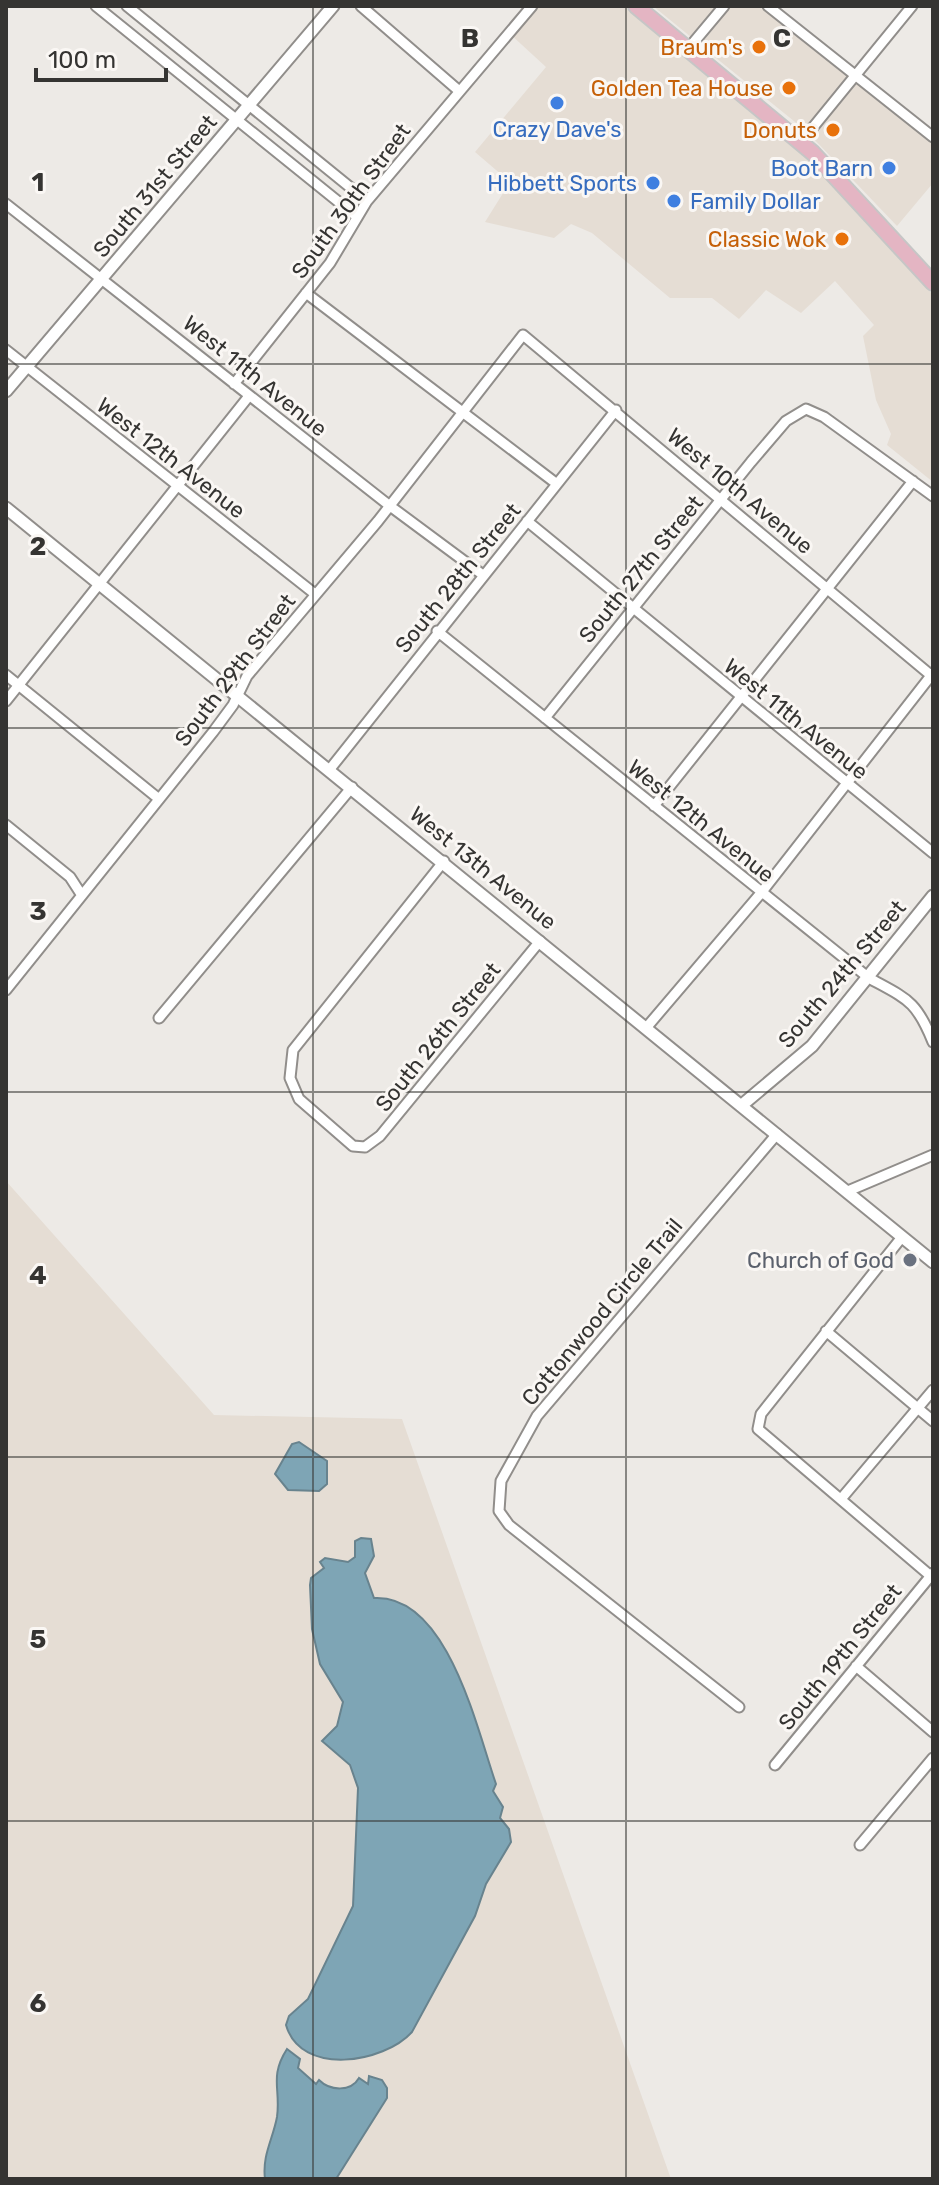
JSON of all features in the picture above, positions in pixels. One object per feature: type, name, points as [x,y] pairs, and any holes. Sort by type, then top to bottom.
[{"type":"main road","points":[[636,6],[801,142],[858,199],[933,283]]},
{"type":"street","points":[[96,6],[356,216]]},
{"type":"street","points":[[127,6],[367,201]]},
{"type":"street","name":"South 31st Street","points":[[6,391],[333,6]]},
{"type":"street","points":[[361,6],[458,90]]},
{"type":"street","name":"South 30th Street","points":[[234,384],[330,263],[367,201],[532,6]]},
{"type":"street","points":[[688,49],[724,6]]},
{"type":"street","points":[[768,6],[933,137]]},
{"type":"street","points":[[801,142],[912,6]]},
{"type":"street","name":"West 11th Avenue","points":[[6,204],[390,506],[483,575]]},
{"type":"street","points":[[306,293],[557,484]]},
{"type":"street","name":"South 29th Street","points":[[6,990],[213,732],[247,676],[390,506],[523,335]]},
{"type":"street","name":"West 10th Avenue","points":[[523,335],[932,675]]},
{"type":"street","name":"West 12th Avenue","points":[[6,350],[315,594]]},
{"type":"street","points":[[6,701],[97,582],[249,396]]},
{"type":"street","name":"South 27th Street","points":[[545,718],[721,499],[786,421],[800,411],[806,409],[824,417],[913,481]]},
{"type":"street","name":"South 28th Street","points":[[330,769],[616,410]]},
{"type":"street","points":[[654,806],[913,481],[933,496]]},
{"type":"street","name":"West 13th Avenue","points":[[6,508],[444,861],[933,1262]]},
{"type":"street","name":"West 11th Avenue","points":[[527,521],[933,853]]},
{"type":"street","name":"West 12th Avenue","points":[[437,631],[869,978],[910,1001],[920,1010],[933,1042]]},
{"type":"street","points":[[6,675],[159,799]]},
{"type":"street","points":[[646,1028],[761,893],[932,675]]},
{"type":"street","points":[[159,1018],[352,787]]},
{"type":"street","points":[[6,825],[70,877],[81,894]]},
{"type":"street","name":"South 26th Street","points":[[444,861],[299,1039],[289,1064],[290,1078],[299,1099],[358,1148],[380,1136],[540,941]]},
{"type":"street","name":"South 24th Street","points":[[742,1105],[797,1061],[869,978],[933,896]]},
{"type":"street","name":"Cottonwood Circle Trail","points":[[739,1707],[509,1525],[499,1511],[498,1497],[510,1461],[537,1416],[777,1134]]},
{"type":"street","points":[[848,1191],[933,1155]]},
{"type":"street","points":[[902,1237],[761,1414],[758,1422],[761,1433],[932,1575]]},
{"type":"street","points":[[826,1331],[933,1421]]},
{"type":"street","points":[[841,1499],[933,1390]]},
{"type":"street","name":"South 19th Street","points":[[775,1765],[932,1575]]},
{"type":"street","points":[[856,1666],[933,1732]]},
{"type":"street","points":[[860,1845],[933,1758]]},
{"type":"shaded area","points":[[534,6],[628,6],[787,138],[861,213],[933,295],[933,482],[887,445],[891,434],[876,400],[863,336],[874,325],[835,281],[801,313],[766,290],[739,319],[712,298],[670,298],[592,233],[571,224],[554,238],[485,222],[510,182],[475,152],[546,67],[509,33]]},
{"type":"shaded area","points":[[653,6],[717,6],[691,37]]},
{"type":"shaded area","points":[[731,6],[763,6],[848,75],[805,130],[700,45]]},
{"type":"shaded area","points":[[858,82],[933,141],[933,183],[897,226],[811,136]]},
{"type":"shaded area","points":[[6,1181],[214,1415],[402,1419],[671,2179],[6,2179]]},
{"type":"water","points":[[299,1442],[327,1461],[327,1484],[319,1491],[288,1490],[275,1474],[292,1444]]},
{"type":"water","points":[[371,1539],[374,1556],[365,1573],[374,1598],[400,1603],[422,1618],[456,1669],[496,1784],[493,1791],[503,1807],[500,1818],[509,1829],[511,1842],[486,1884],[475,1916],[412,2032],[383,2051],[344,2060],[308,2052],[295,2042],[286,2025],[289,2016],[308,1999],[353,1906],[358,1788],[350,1765],[322,1741],[337,1726],[343,1702],[320,1664],[312,1629],[310,1585],[311,1578],[324,1568],[320,1562],[325,1558],[348,1562],[355,1557],[355,1541]]},
{"type":"water","points":[[287,2049],[300,2059],[298,2068],[316,2084],[319,2080],[329,2086],[346,2088],[359,2078],[368,2084],[369,2076],[382,2080],[387,2088],[387,2098],[336,2179],[265,2179],[266,2155],[277,2117],[278,2068]]},
{"type":"place","name":"Braum's","points":[[759,47]]},
{"type":"place","name":"Golden Tea House","points":[[789,88]]},
{"type":"place","name":"Crazy Dave's","points":[[557,103]]},
{"type":"place","name":"Donuts","points":[[833,130]]},
{"type":"place","name":"Boot Barn","points":[[889,168]]},
{"type":"place","name":"Hibbett Sports","points":[[653,183]]},
{"type":"place","name":"Family Dollar","points":[[674,201]]},
{"type":"place","name":"Classic Wok","points":[[842,239]]},
{"type":"place","name":"Church of God","points":[[910,1260]]}]
